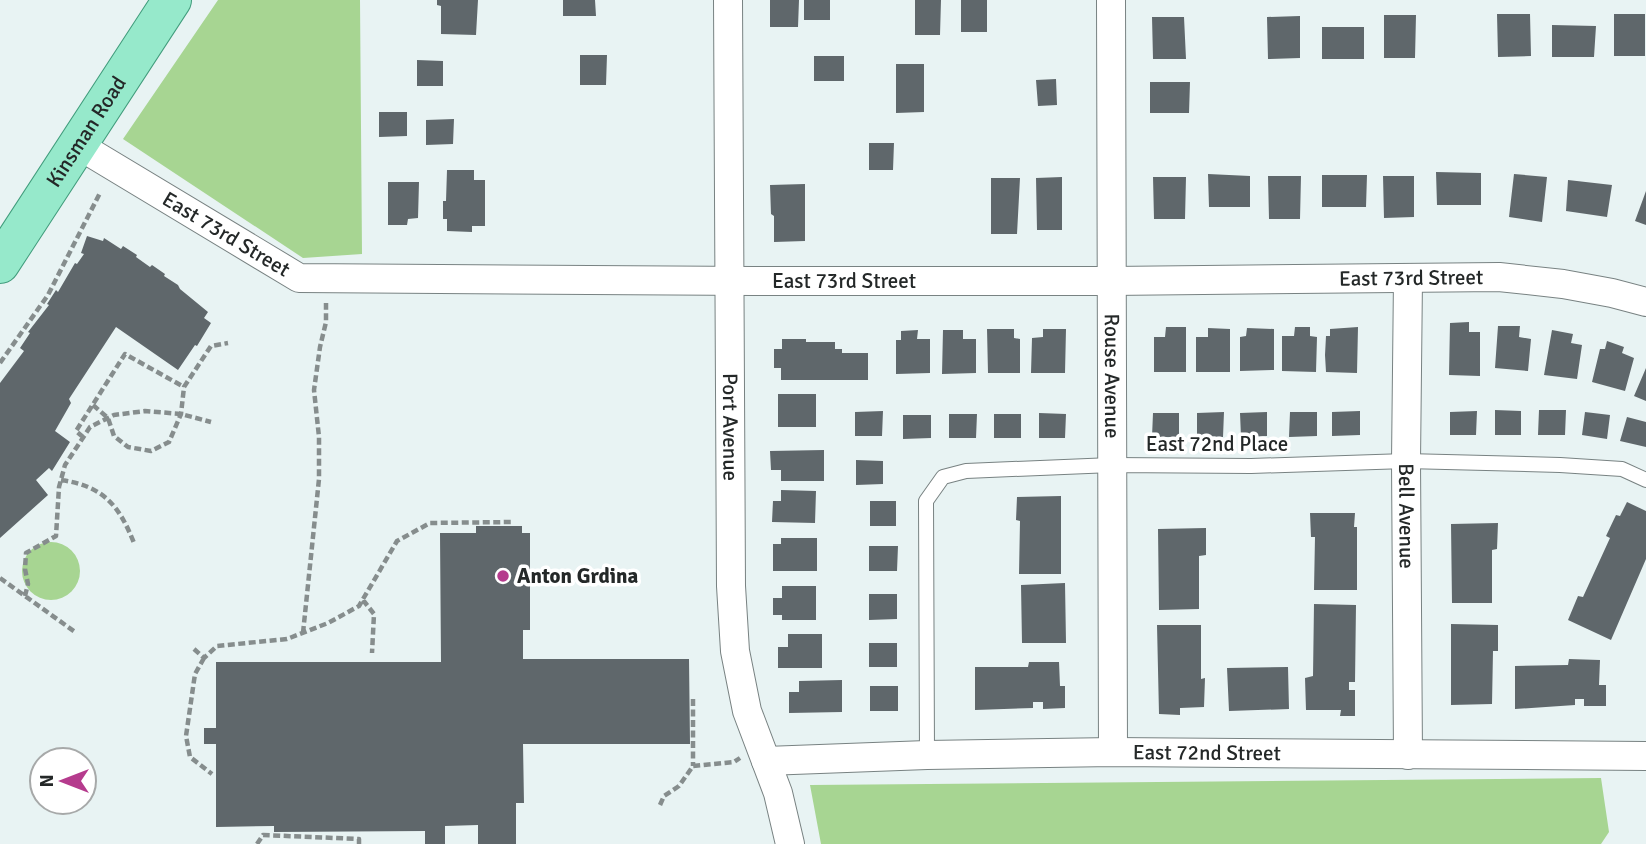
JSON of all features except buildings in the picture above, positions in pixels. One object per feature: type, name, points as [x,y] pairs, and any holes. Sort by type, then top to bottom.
[{"type":"main road","name":"Kinsman Road","points":[[0,264],[172,0]]},
{"type":"street","name":"Port Avenue","points":[[728,0],[731,586],[735,651],[755,758],[778,793],[790,844]]},
{"type":"street","name":"Rouse Avenue","points":[[1111,0],[1114,752]]},
{"type":"street","name":"East 73rd Street","points":[[78,145],[299,278],[730,281],[1499,278],[1550,282],[1646,302]]},
{"type":"street","name":"Bell Avenue","points":[[1408,278],[1408,755]]},
{"type":"street","name":"East 72nd Street","points":[[755,758],[1114,752],[1646,756]]},
{"type":"lane","name":"East 72nd Place","points":[[927,755],[926,501],[943,477],[966,471],[1112,465],[1251,466],[1406,461],[1622,469],[1646,480]]},
{"type":"path","points":[[0,363],[48,295],[100,193]]},
{"type":"path","points":[[303,633],[318,479],[314,390],[326,322],[326,301]]},
{"type":"path","points":[[93,405],[108,418],[114,436],[128,447],[151,451],[169,442],[181,414],[184,387],[211,346],[228,343]]},
{"type":"path","points":[[83,437],[76,431],[125,354],[184,387]]},
{"type":"path","points":[[25,596],[28,584],[26,553],[56,536],[59,488],[65,465],[90,427],[114,415],[145,411],[181,414],[211,422]]},
{"type":"path","points":[[61,480],[74,482],[106,496],[126,523],[134,543]]},
{"type":"path","points":[[212,774],[190,757],[186,736],[195,674],[204,658],[218,646],[288,639],[328,623],[359,606],[397,541],[430,523],[514,522]]},
{"type":"path","points":[[0,578],[75,632]]},
{"type":"path","points":[[363,600],[374,614],[372,653]]},
{"type":"path","points":[[194,649],[204,658]]},
{"type":"path","points":[[660,805],[664,796],[679,786],[693,766],[693,699]]},
{"type":"path","points":[[693,766],[755,758]]},
{"type":"path","points":[[257,844],[263,835],[359,839],[359,844]]},
{"type":"green space","points":[[218,0],[360,0],[362,254],[303,258],[123,139]]},
{"type":"green space","points":[[45,542],[57,542],[72,550],[80,565],[80,577],[72,592],[57,600],[45,600],[30,592],[22,577],[22,565],[30,550]]},
{"type":"green space","points":[[1601,778],[1609,832],[1601,844],[821,844],[810,785]]},
{"type":"place","name":"Anton Grdina","points":[[503,576]]}]
